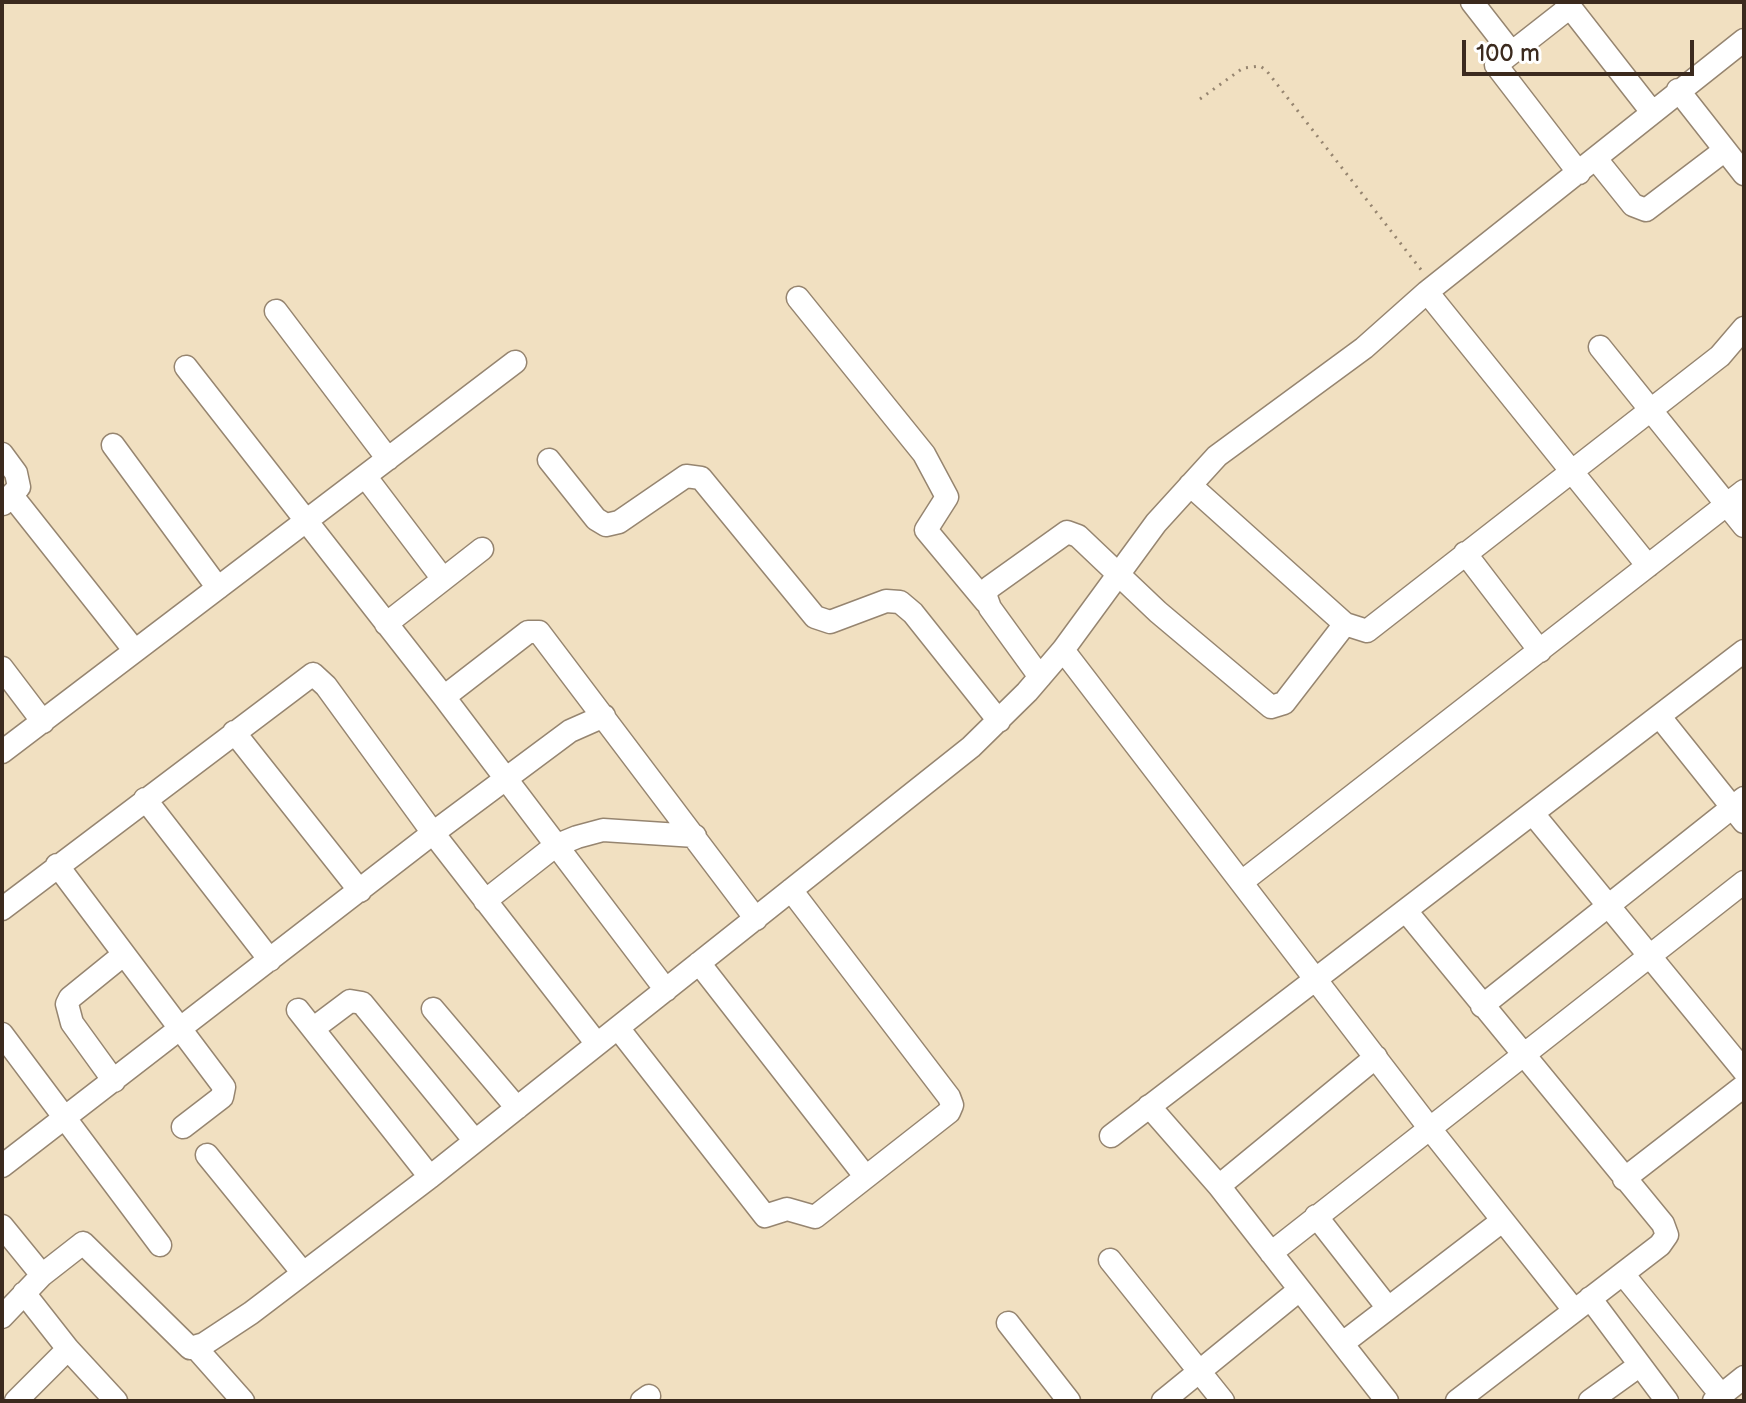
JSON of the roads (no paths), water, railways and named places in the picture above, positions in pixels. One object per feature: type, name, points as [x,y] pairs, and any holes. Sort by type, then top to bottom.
[{"type":"street","points":[[1472,2],[1511,52]]},
{"type":"street","points":[[1652,112],[1568,5],[1497,63],[1498,72],[1588,166],[1633,205],[1646,210],[1725,150]]},
{"type":"street","points":[[196,1348],[229,1329],[430,1177],[756,919],[999,721],[1063,650],[1118,575],[1217,456],[1364,348],[1430,290],[1744,40]]},
{"type":"street","points":[[1678,90],[1744,174]]},
{"type":"street","points":[[1430,290],[1648,566]]},
{"type":"street","points":[[798,298],[924,454],[947,497],[926,530],[986,602],[1040,677]]},
{"type":"street","points":[[276,311],[388,459]]},
{"type":"street","points":[[1190,485],[1345,624],[1367,631],[1650,408],[1740,344]]},
{"type":"street","points":[[1600,347],[1650,408],[1735,497],[1744,526]]},
{"type":"street","points":[[2,752],[515,362]]},
{"type":"street","points":[[186,367],[444,697],[666,990]]},
{"type":"street","points":[[113,445],[218,588]]},
{"type":"street","points":[[2,454],[19,480],[8,500],[135,651]]},
{"type":"street","points":[[549,460],[596,519],[606,525],[619,522],[686,476],[701,478],[815,617],[830,622],[886,601],[900,602],[913,613],[999,721]]},
{"type":"street","points":[[365,476],[443,579]]},
{"type":"street","points":[[1243,881],[1735,497]]},
{"type":"street","points":[[986,602],[990,587],[1067,532],[1078,536],[1118,575],[1271,707],[1284,703],[1345,624]]},
{"type":"street","points":[[386,624],[482,549]]},
{"type":"street","points":[[1465,553],[1540,651]]},
{"type":"street","points":[[444,697],[528,632],[535,631],[544,637],[756,919]]},
{"type":"street","points":[[1063,650],[1502,1221],[1640,1365],[1667,1401]]},
{"type":"street","points":[[1111,1136],[1315,978],[1534,815],[1744,651]]},
{"type":"street","points":[[2,668],[43,722]]},
{"type":"street","points":[[2,909],[313,674],[318,676],[433,833],[597,1044]]},
{"type":"street","points":[[2,1166],[433,833],[570,731],[604,716]]},
{"type":"street","points":[[1482,1006],[1607,907],[1740,809],[1660,717]]},
{"type":"street","points":[[234,732],[360,891]]},
{"type":"street","points":[[145,799],[270,960]]},
{"type":"street","points":[[1534,815],[1744,1071]]},
{"type":"street","points":[[485,901],[555,846],[603,830],[695,836]]},
{"type":"street","points":[[57,865],[224,1087],[222,1097],[183,1127]]},
{"type":"street","points":[[1271,1253],[1652,958],[1744,882]]},
{"type":"street","points":[[618,1028],[761,1213],[771,1215],[787,1209],[815,1217],[949,1112],[951,1102],[791,890]]},
{"type":"street","points":[[1406,911],[1663,1224],[1667,1235],[1660,1245],[1582,1304],[1481,1394],[1457,1401]]},
{"type":"street","points":[[114,1081],[72,1023],[67,1004],[70,998],[123,955]]},
{"type":"street","points":[[699,963],[865,1176]]},
{"type":"street","points":[[314,1028],[350,1001],[362,1003],[475,1141]]},
{"type":"street","points":[[433,1009],[517,1108]]},
{"type":"street","points":[[298,1010],[430,1177]]},
{"type":"street","points":[[2,1034],[11,1058],[65,1118],[160,1245]]},
{"type":"street","points":[[1219,1186],[1376,1057]]},
{"type":"street","points":[[1624,1179],[1744,1086]]},
{"type":"street","points":[[1149,1106],[1219,1186],[1298,1291],[1387,1401]]},
{"type":"street","points":[[207,1155],[303,1273]]},
{"type":"street","points":[[1316,1216],[1388,1308]]},
{"type":"street","points":[[1343,1343],[1502,1221]]},
{"type":"street","points":[[2,1226],[42,1275]]},
{"type":"street","points":[[2,1317],[42,1275],[83,1243],[180,1341],[196,1348],[243,1401]]},
{"type":"street","points":[[1110,1260],[1223,1401]]},
{"type":"street","points":[[1623,1274],[1718,1398],[1744,1377]]},
{"type":"street","points":[[1163,1401],[1298,1291]]},
{"type":"street","points":[[24,1293],[68,1349],[116,1401]]},
{"type":"street","points":[[1008,1323],[1069,1401]]},
{"type":"street","points":[[16,1401],[68,1349]]},
{"type":"street","points":[[1590,1401],[1640,1365]]}]
